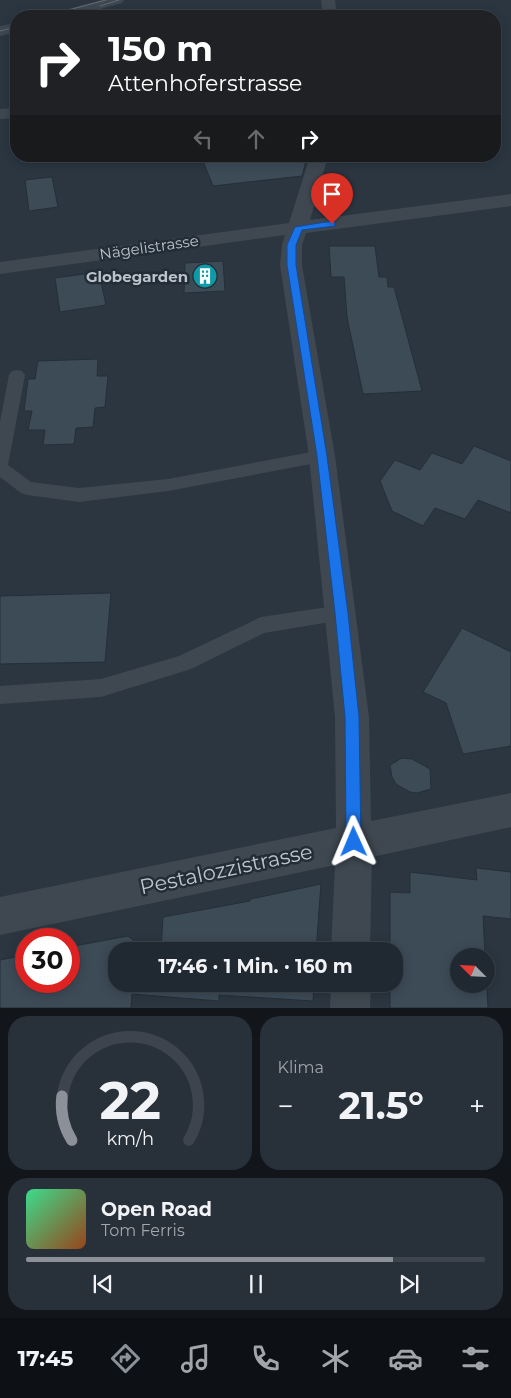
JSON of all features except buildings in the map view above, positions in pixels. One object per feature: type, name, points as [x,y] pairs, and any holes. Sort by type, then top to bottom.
[{"type":"street","points":[[81,10],[117,0]]},
{"type":"street","points":[[317,162],[292,245],[291,265],[322,456],[342,613],[352,717],[354,842],[352,942]]},
{"type":"street","name":"Nägelistrasse","points":[[0,268],[259,232],[511,200]]},
{"type":"street","name":"Pestalozzistrasse","points":[[0,916],[511,810]]},
{"type":"street","points":[[350,1008],[351,992]]},
{"type":"lane","points":[[17,376],[0,466],[27,488],[79,495],[168,485],[322,456]]},
{"type":"lane","points":[[0,695],[100,688],[184,663],[261,626],[342,613]]},
{"type":"tram line","points":[[68,10],[106,0]]},
{"type":"tram line","points":[[100,6],[119,0]]},
{"type":"tram line","points":[[0,31],[10,28]]},
{"type":"place","name":"Globegarden","points":[[205,276]]},
{"type":"route","points":[[332,224],[298,228],[292,245],[291,265],[322,456],[342,613],[352,717],[354,842]]}]
